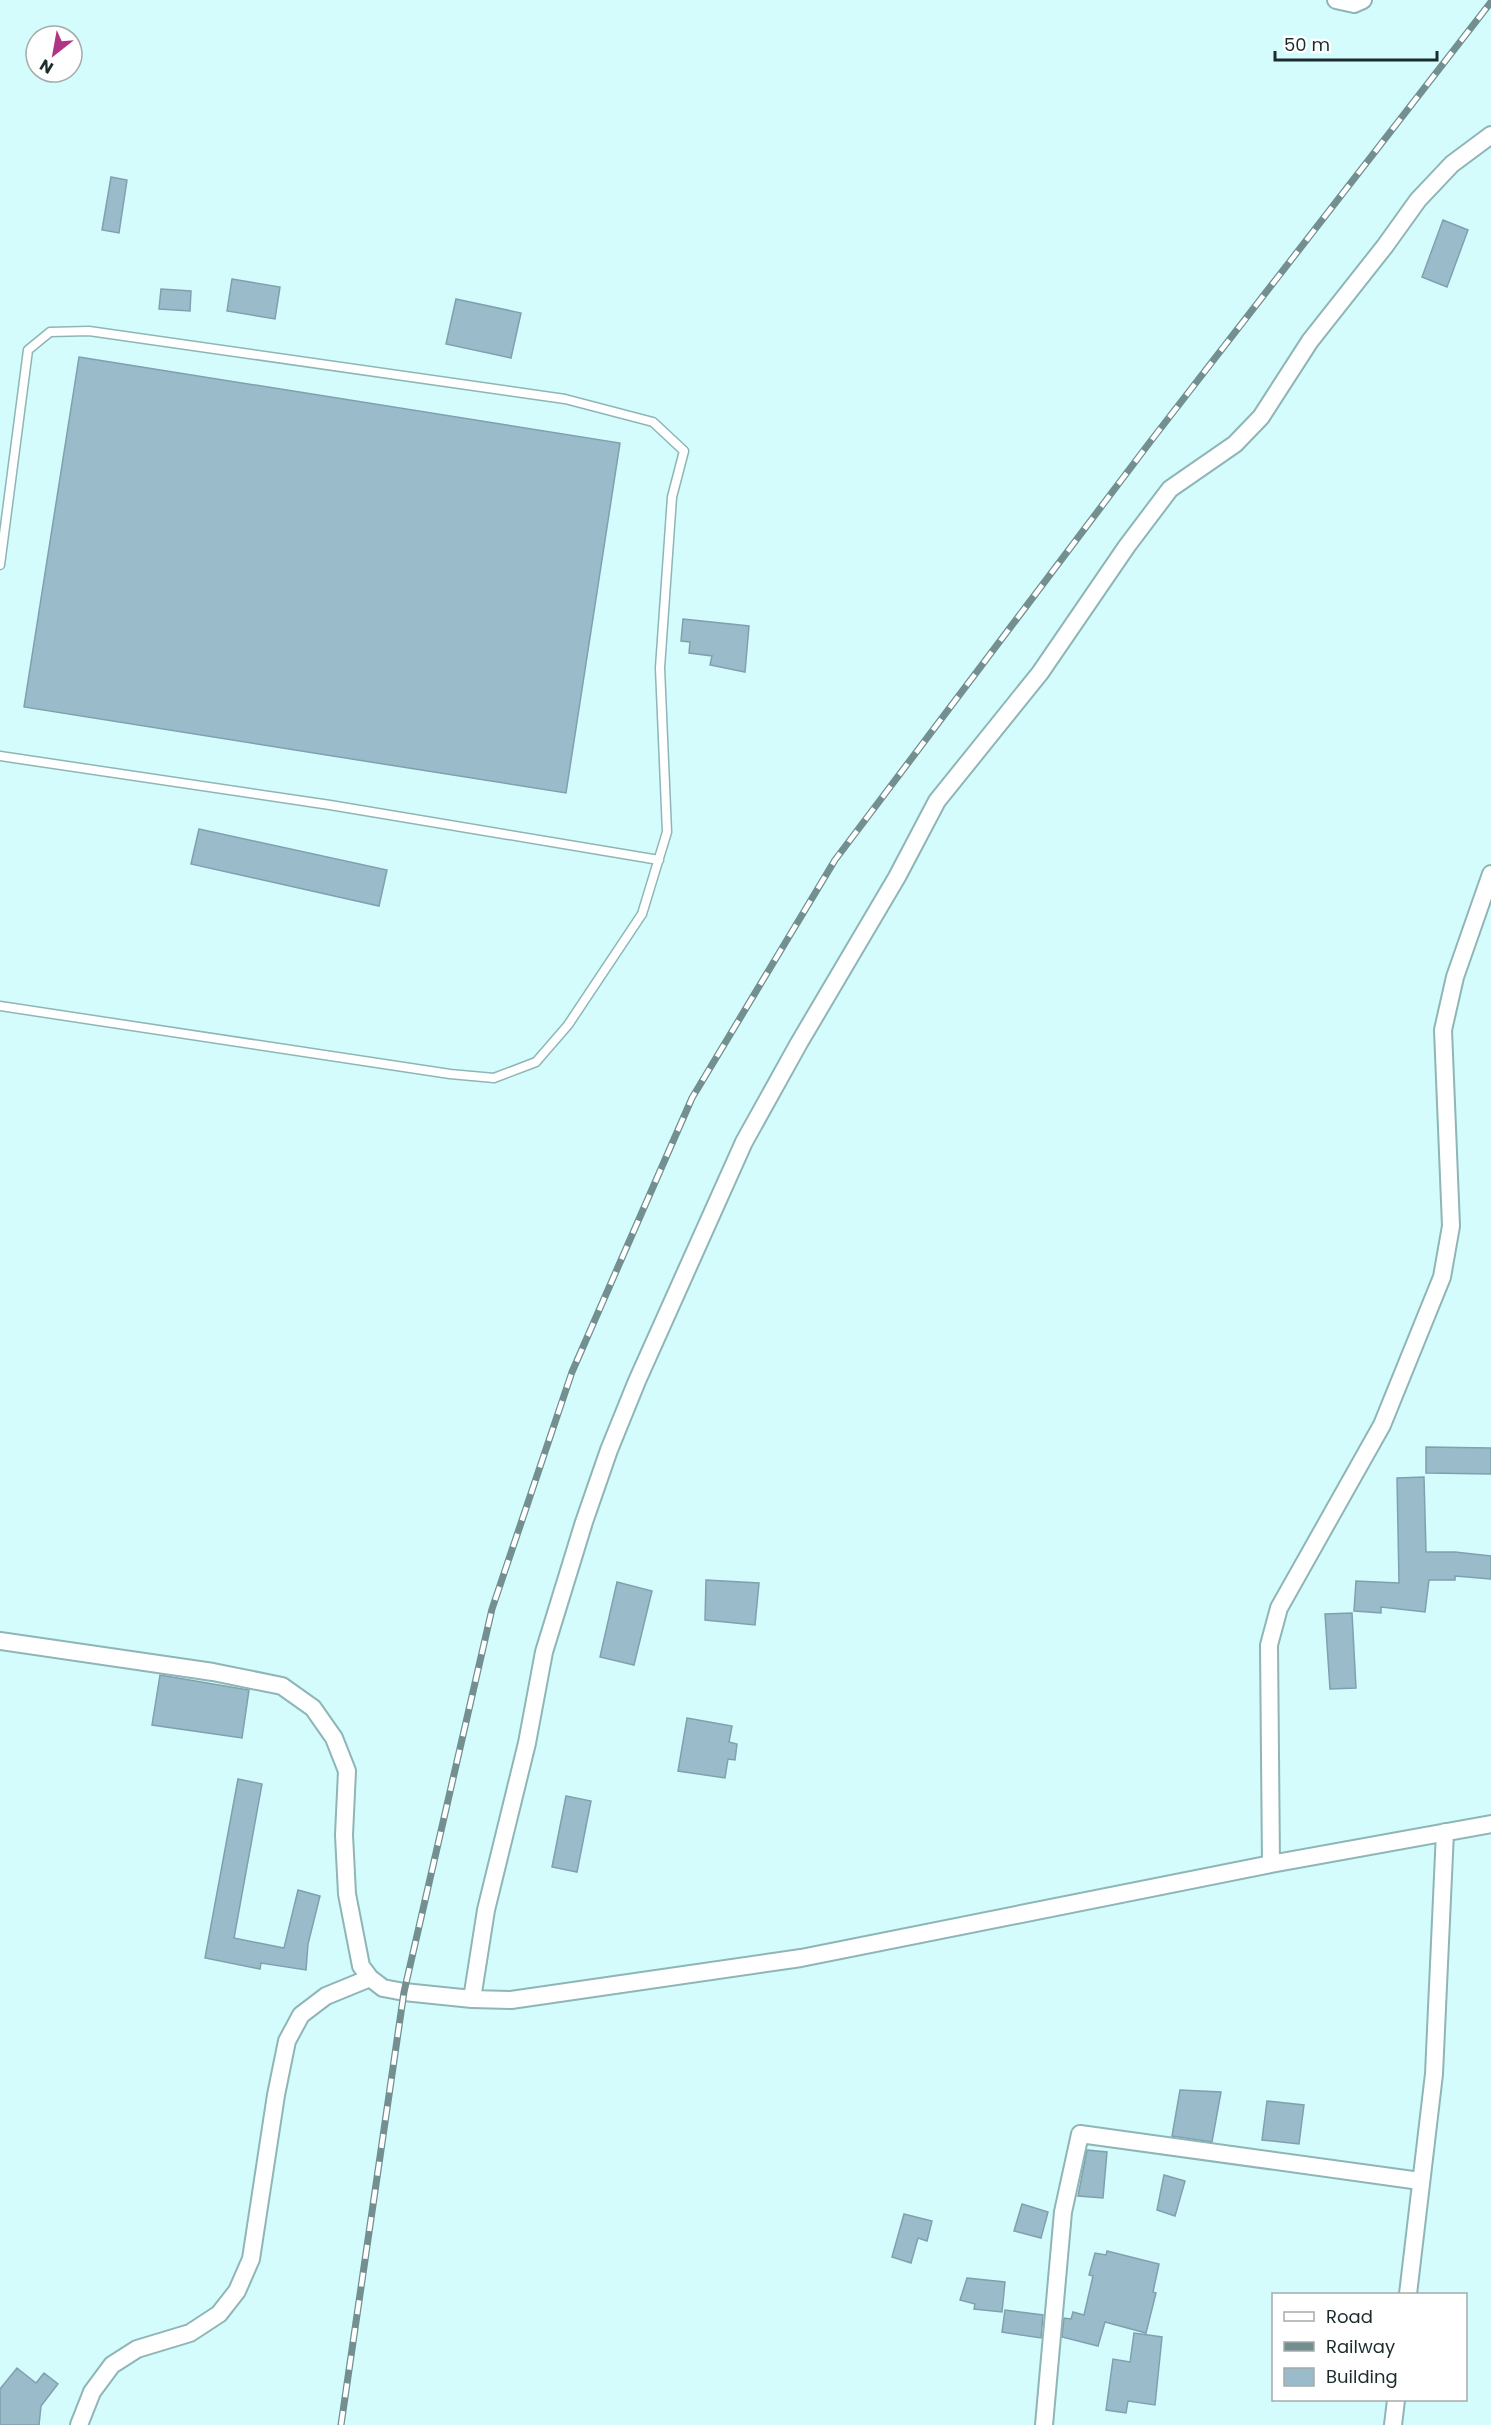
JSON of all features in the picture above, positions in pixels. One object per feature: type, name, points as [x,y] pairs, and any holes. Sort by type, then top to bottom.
[{"type":"street","points":[[1336,0],[1354,4],[1363,0]]},
{"type":"street","points":[[472,1999],[486,1910],[527,1743],[544,1652],[584,1522],[609,1450],[637,1381],[744,1142],[891,887],[937,801],[1040,673],[1127,546],[1170,489],[1235,444],[1261,417],[1310,341],[1418,200],[1452,164],[1491,135]]},
{"type":"street","points":[[1271,1864],[1269,1645],[1279,1608],[1382,1425],[1442,1277],[1451,1226],[1443,1030],[1455,977],[1491,874]]},
{"type":"street","points":[[0,1641],[213,1672],[282,1686],[313,1708],[334,1738],[347,1771],[344,1834],[347,1894],[361,1966],[370,1978],[383,1988],[404,1992],[472,1999],[511,2000],[801,1958],[1271,1864],[1491,1824]]},
{"type":"street","points":[[1408,2293],[1434,2074],[1445,1832]]},
{"type":"street","points":[[79,2425],[92,2392],[112,2365],[137,2349],[190,2333],[219,2314],[237,2291],[251,2259],[276,2095],[287,2041],[301,2015],[317,2002],[370,1978]]},
{"type":"street","points":[[1044,2425],[1063,2211],[1080,2134],[1420,2181]]},
{"type":"street","points":[[1393,2425],[1396,2401]]},
{"type":"lane","points":[[0,565],[28,350],[50,332],[89,331],[554,397],[653,422],[684,451],[672,497],[660,668],[667,832],[642,914],[568,1024],[536,1062],[494,1078],[450,1074],[0,1006]]},
{"type":"lane","points":[[0,756],[330,805],[659,860]]},
{"type":"building","points":[[111,177],[127,180],[119,233],[102,230]]},
{"type":"building","points":[[1443,220],[1468,230],[1447,287],[1422,277]]},
{"type":"building","points":[[232,279],[280,287],[275,319],[227,311]]},
{"type":"building","points":[[161,289],[191,291],[190,311],[159,309]]},
{"type":"building","points":[[456,299],[521,313],[511,358],[446,344]]},
{"type":"building","points":[[79,357],[620,443],[566,793],[24,707]]},
{"type":"building","points":[[683,619],[749,626],[745,672],[710,665],[712,656],[689,653],[690,642],[681,641]]},
{"type":"building","points":[[199,829],[387,870],[379,906],[191,864]]},
{"type":"building","points":[[1426,1447],[1491,1448],[1491,1474],[1426,1473]]},
{"type":"building","points":[[1424,1477],[1426,1552],[1491,1556],[1491,1579],[1455,1576],[1455,1580],[1429,1580],[1425,1612],[1381,1607],[1381,1613],[1354,1611],[1356,1581],[1399,1583],[1397,1478]]},
{"type":"building","points":[[706,1580],[759,1583],[755,1625],[705,1620]]},
{"type":"building","points":[[617,1582],[652,1591],[634,1665],[600,1657]]},
{"type":"building","points":[[1352,1613],[1356,1688],[1330,1689],[1325,1614]]},
{"type":"building","points":[[160,1675],[249,1690],[242,1738],[152,1725]]},
{"type":"building","points":[[687,1718],[732,1726],[729,1742],[737,1744],[735,1760],[728,1759],[725,1778],[678,1771]]},
{"type":"building","points":[[238,1779],[262,1784],[234,1938],[284,1948],[298,1890],[320,1896],[308,1944],[306,1970],[261,1963],[260,1969],[205,1958]]},
{"type":"building","points":[[566,1796],[591,1801],[577,1872],[552,1867]]},
{"type":"building","points":[[1180,2090],[1221,2092],[1212,2142],[1172,2136]]},
{"type":"building","points":[[1267,2101],[1304,2105],[1299,2144],[1262,2140]]},
{"type":"building","points":[[1087,2150],[1107,2152],[1103,2198],[1078,2196]]},
{"type":"building","points":[[1164,2175],[1185,2181],[1175,2216],[1157,2210]]},
{"type":"building","points":[[1022,2204],[1048,2212],[1041,2238],[1014,2231]]},
{"type":"building","points":[[904,2214],[932,2221],[927,2241],[918,2238],[911,2263],[892,2257]]},
{"type":"building","points":[[1107,2251],[1159,2264],[1153,2292],[1156,2293],[1146,2333],[1105,2322],[1098,2346],[1062,2337],[1064,2318],[1071,2319],[1073,2312],[1084,2315],[1093,2276],[1089,2275],[1095,2253],[1106,2255]]},
{"type":"building","points":[[967,2278],[1005,2282],[1002,2312],[974,2309],[975,2304],[960,2300]]},
{"type":"building","points":[[1005,2310],[1043,2315],[1041,2338],[1002,2332]]},
{"type":"building","points":[[1134,2333],[1162,2337],[1155,2405],[1128,2401],[1126,2413],[1106,2410],[1113,2359],[1130,2362]]},
{"type":"building","points":[[17,2368],[36,2383],[44,2373],[58,2384],[41,2406],[39,2425],[0,2425],[0,2389]]},
{"type":"railway","points":[[341,2425],[404,1992],[492,1609],[572,1372],[692,1098],[835,860],[1150,442],[1491,2]]}]
